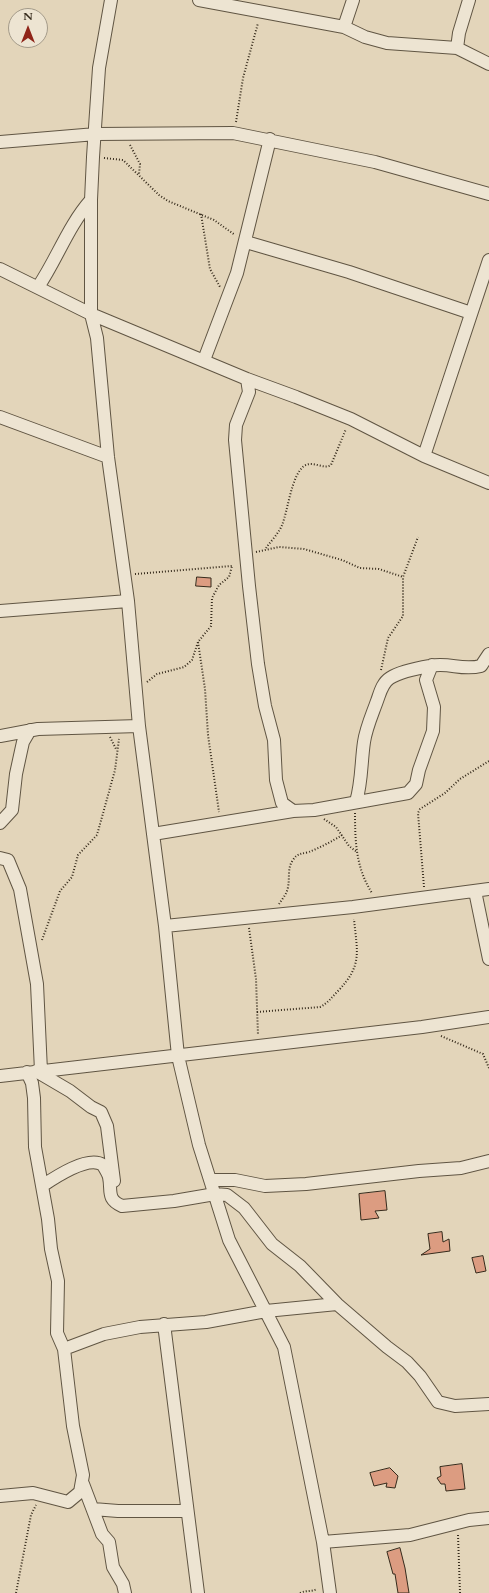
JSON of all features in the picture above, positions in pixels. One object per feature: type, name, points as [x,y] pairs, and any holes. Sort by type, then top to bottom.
[{"type":"street","points":[[111,0],[99,68],[96,134],[93,157],[91,200],[91,314],[96,338],[108,457],[128,601],[139,726],[165,926],[178,1056],[199,1145],[229,1240],[280,1335],[287,1356],[323,1542],[330,1593]]},
{"type":"street","points":[[199,0],[344,27],[365,37],[387,43],[457,48],[489,64]]},
{"type":"street","points":[[344,27],[353,0]]},
{"type":"street","points":[[457,48],[459,32],[468,0]]},
{"type":"street","points":[[1,143],[96,134],[233,133],[375,162],[489,194]]},
{"type":"street","points":[[204,360],[227,300],[246,242],[270,140]]},
{"type":"street","points":[[38,287],[51,268],[79,213],[91,200]]},
{"type":"street","points":[[246,242],[349,272],[471,314]]},
{"type":"street","points":[[424,456],[489,260]]},
{"type":"street","points":[[0,269],[91,314],[247,379],[296,396],[350,419],[424,456],[489,483]]},
{"type":"street","points":[[247,379],[249,392],[236,425],[235,440],[246,557],[260,679],[267,715],[274,740],[276,780],[282,804],[294,811]]},
{"type":"street","points":[[0,418],[108,457]]},
{"type":"street","points":[[0,611],[128,601]]},
{"type":"street","points":[[356,802],[361,782],[366,732],[382,687],[392,677],[432,665],[454,665],[466,669],[475,668],[481,666],[489,654]]},
{"type":"street","points":[[153,834],[294,811],[312,810],[404,794],[415,788],[419,770],[434,725],[434,707],[426,680],[432,665]]},
{"type":"street","points":[[0,736],[30,730],[139,726]]},
{"type":"street","points":[[0,823],[12,810],[16,774],[23,742],[30,730]]},
{"type":"street","points":[[0,858],[8,860],[20,889],[37,984],[34,1072],[32,1083],[34,1098],[35,1147],[48,1219],[51,1249],[58,1281],[57,1333],[64,1349],[73,1426],[83,1475],[83,1484],[80,1492],[68,1502],[34,1493],[0,1496]]},
{"type":"street","points":[[165,926],[271,917],[384,904],[489,889]]},
{"type":"street","points":[[475,891],[489,959]]},
{"type":"street","points":[[0,1076],[422,1027],[489,1017]]},
{"type":"street","points":[[34,1072],[70,1091],[91,1107],[101,1112],[104,1117],[114,1179],[114,1202]]},
{"type":"street","points":[[211,1180],[235,1180],[265,1186],[306,1184],[419,1171],[461,1168],[489,1161]]},
{"type":"street","points":[[42,1186],[62,1172],[76,1167],[100,1164],[109,1176],[111,1197],[114,1202],[122,1206],[140,1205],[215,1194],[227,1195],[244,1208],[272,1244],[300,1266],[338,1304],[387,1347],[407,1362],[420,1376],[438,1402],[455,1406],[489,1404]]},
{"type":"street","points":[[64,1349],[104,1334],[164,1324],[206,1322],[266,1311],[338,1304]]},
{"type":"street","points":[[164,1324],[198,1593]]},
{"type":"street","points":[[83,1484],[102,1534],[109,1542],[113,1567],[123,1584],[125,1593]]},
{"type":"street","points":[[93,1509],[118,1511],[187,1511]]},
{"type":"street","points":[[323,1542],[410,1535],[458,1523],[489,1518]]},
{"type":"path","points":[[233,133],[247,62],[258,25],[265,12]]},
{"type":"path","points":[[123,134],[138,160],[140,166],[139,174]]},
{"type":"path","points":[[93,157],[123,160],[159,195],[168,201],[214,220],[246,242]]},
{"type":"path","points":[[201,214],[210,269],[227,300]]},
{"type":"path","points":[[266,548],[282,525],[299,472],[304,466],[309,464],[326,466],[331,464],[350,419]]},
{"type":"path","points":[[382,687],[381,671],[385,649],[388,638],[402,619],[404,612],[403,577],[418,537]]},
{"type":"path","points":[[124,575],[232,566],[246,557],[266,548],[291,547],[304,549],[342,560],[360,568],[379,569],[403,577]]},
{"type":"path","points":[[137,701],[152,676],[184,667],[189,664],[195,655],[198,642],[211,626],[212,598],[220,585],[229,577],[232,566]]},
{"type":"path","points":[[198,642],[205,689],[208,740],[221,823]]},
{"type":"path","points":[[40,944],[60,891],[72,878],[76,868],[78,855],[97,835],[115,770],[119,739],[127,727]]},
{"type":"path","points":[[425,898],[418,813],[420,809],[445,794],[460,779],[489,761]]},
{"type":"path","points":[[356,802],[358,863],[369,889],[373,895],[384,904]]},
{"type":"path","points":[[312,810],[336,827],[349,846],[357,852]]},
{"type":"path","points":[[271,917],[286,892],[289,869],[295,856],[309,852],[335,840],[342,834]]},
{"type":"path","points":[[257,1012],[320,1007],[327,1003],[350,979],[357,964],[353,907]]},
{"type":"path","points":[[248,919],[256,979],[258,1046]]},
{"type":"path","points":[[422,1027],[483,1054],[489,1068]]},
{"type":"path","points":[[16,1593],[31,1515],[36,1504],[45,1495]]},
{"type":"path","points":[[458,1523],[460,1560],[458,1587],[460,1593]]},
{"type":"path","points":[[300,1593],[306,1590],[313,1591],[328,1579]]},
{"type":"building","points":[[197,577],[211,578],[211,587],[196,586]]},
{"type":"building","points":[[385,1191],[387,1210],[375,1211],[379,1218],[361,1220],[359,1194]]},
{"type":"building","points":[[442,1232],[443,1242],[449,1239],[450,1251],[421,1255],[430,1249],[428,1234]]},
{"type":"building","points":[[483,1256],[486,1271],[476,1273],[472,1258]]},
{"type":"building","points":[[462,1464],[465,1489],[446,1491],[445,1484],[441,1484],[437,1478],[441,1476],[440,1467]]},
{"type":"building","points":[[390,1468],[398,1476],[395,1488],[386,1487],[387,1483],[374,1486],[370,1473]]},
{"type":"building","points":[[400,1548],[409,1593],[398,1593],[395,1574],[393,1574],[387,1552]]}]
